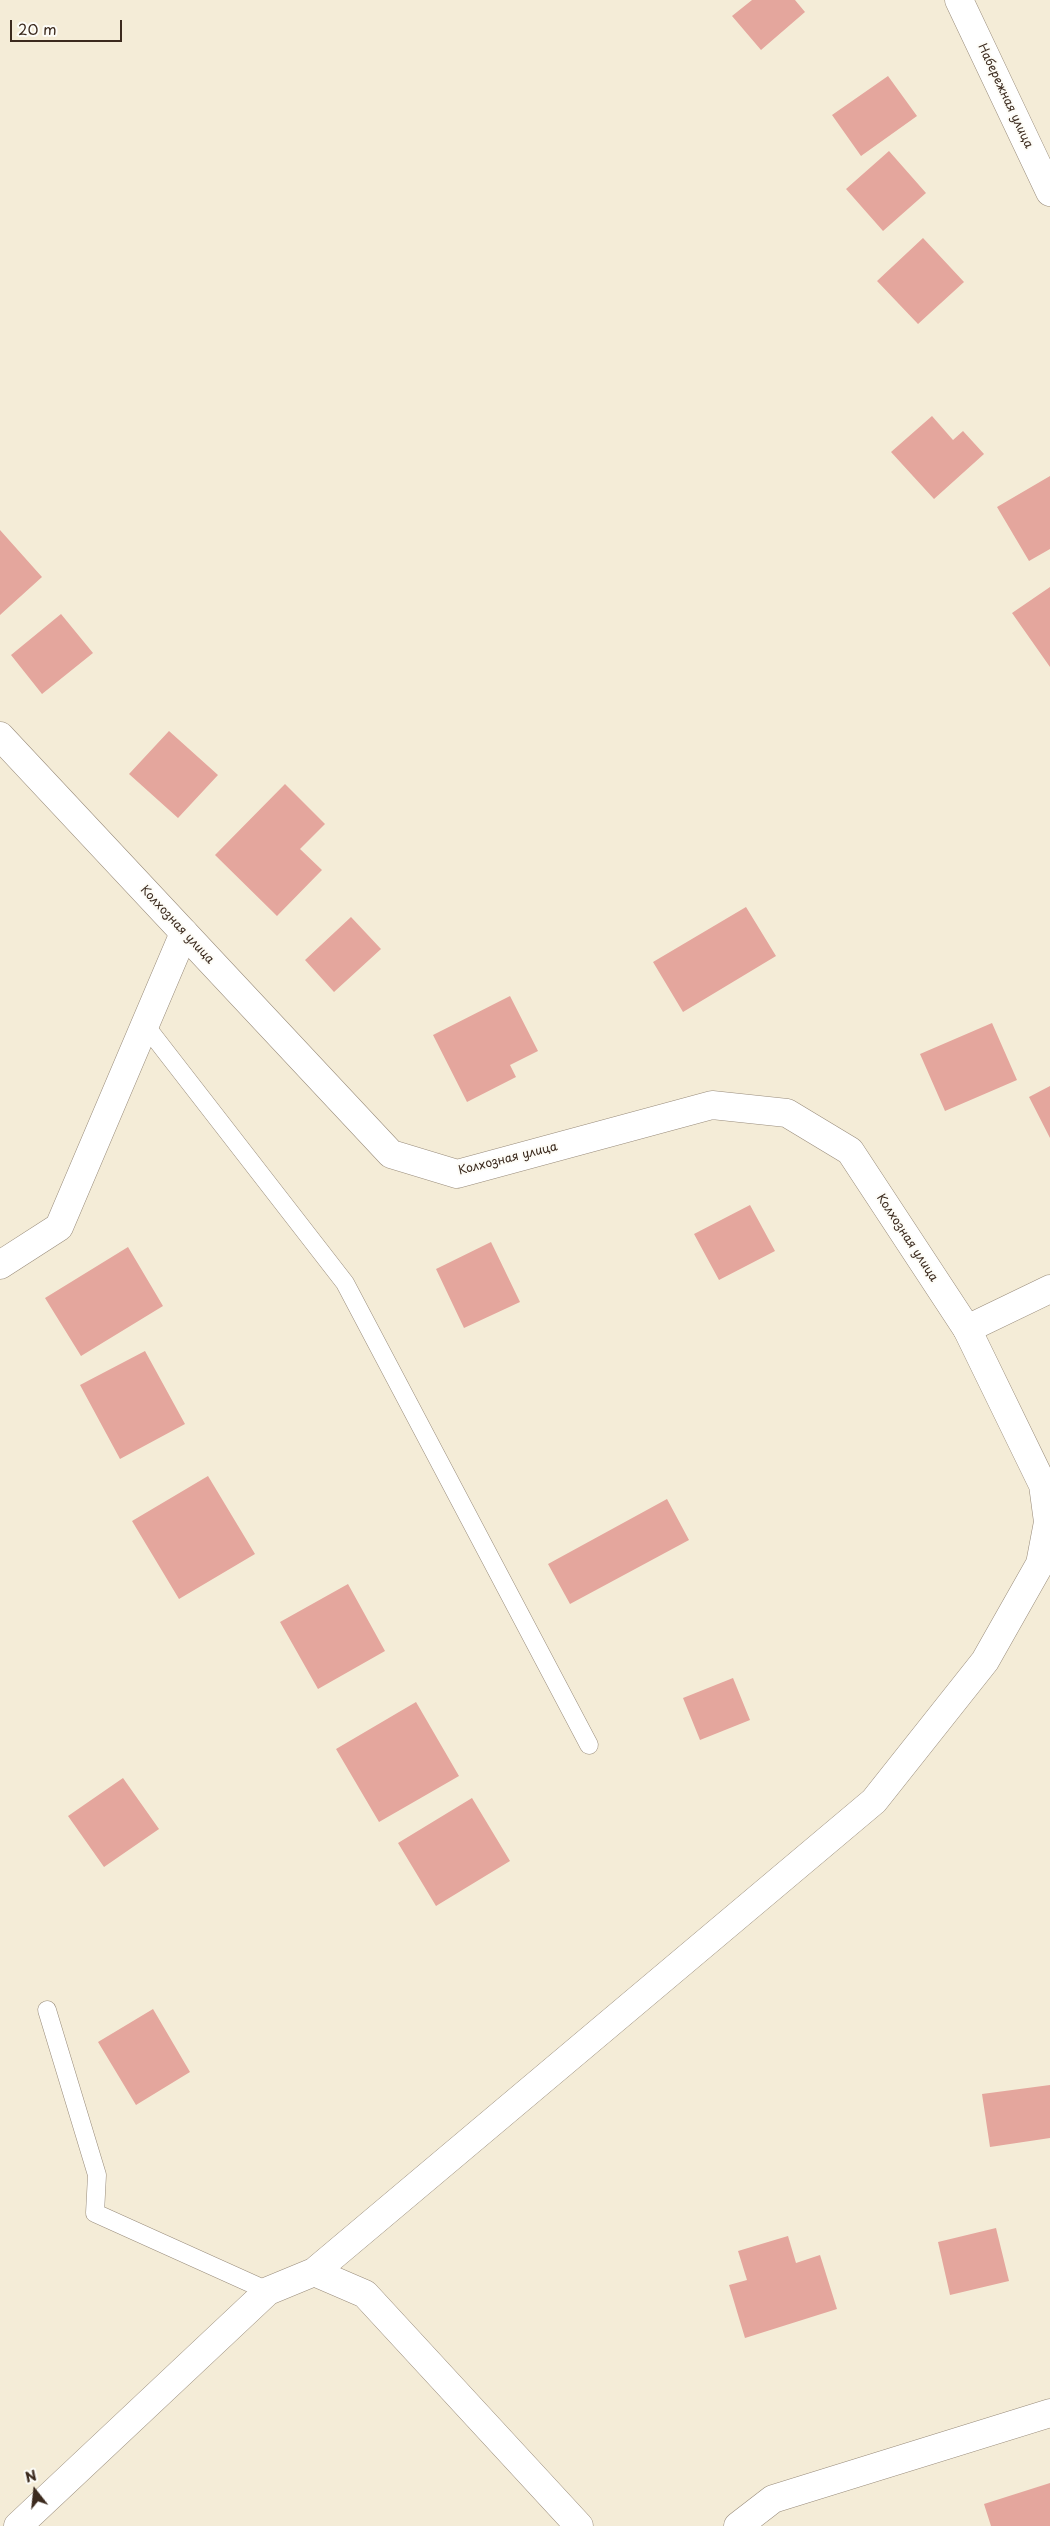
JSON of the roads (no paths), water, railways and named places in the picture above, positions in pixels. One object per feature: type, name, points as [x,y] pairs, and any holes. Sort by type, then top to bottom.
[{"type":"street","name":"Набережная улица","points":[[959,0],[1050,192]]},
{"type":"street","name":"Колхозная улица","points":[[0,736],[391,1154],[457,1174],[712,1105],[787,1113],[850,1151],[967,1329],[1046,1488],[1048,1522],[1040,1564],[985,1660],[874,1801],[314,2272],[268,2291]]},
{"type":"street","points":[[0,1265],[59,1226],[184,933]]},
{"type":"street","points":[[967,1329],[1050,1289]]},
{"type":"street","points":[[314,2272],[365,2294],[579,2526]]},
{"type":"street","points":[[18,2526],[268,2291]]},
{"type":"street","points":[[738,2526],[773,2499],[1050,2413]]},
{"type":"lane","points":[[145,1025],[345,1283],[589,1745]]},
{"type":"lane","points":[[47,2010],[97,2175],[96,2214],[268,2291]]}]
